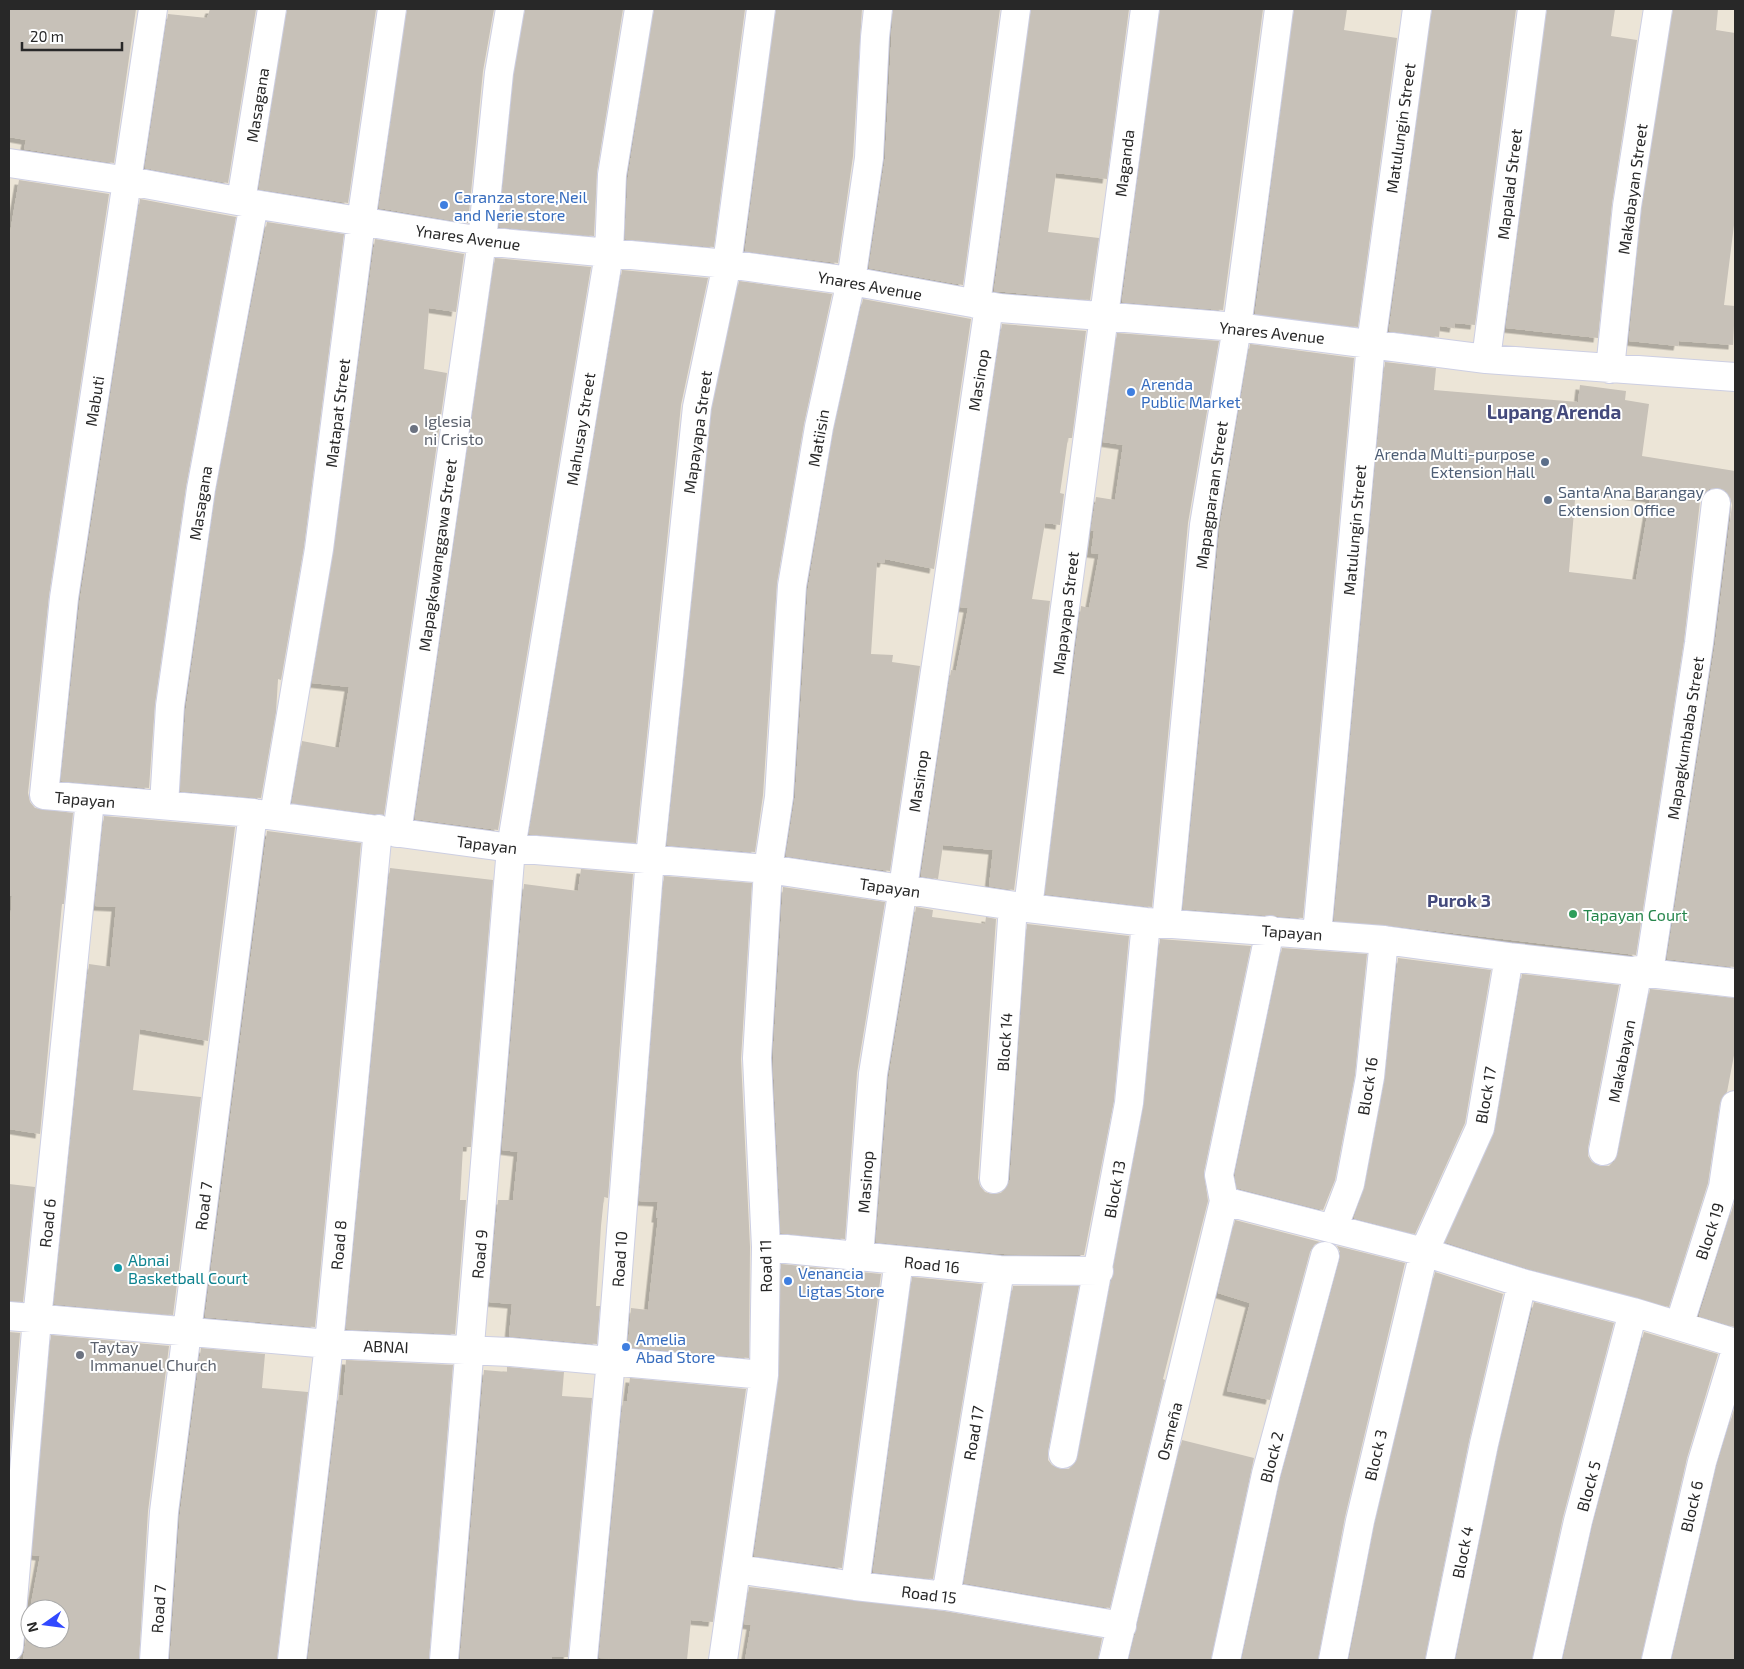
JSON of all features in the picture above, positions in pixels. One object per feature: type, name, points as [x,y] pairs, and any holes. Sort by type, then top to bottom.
[{"type":"street","name":"Mabuti","points":[[44,795],[64,598],[129,180],[153,9]]},
{"type":"street","name":"Masagana","points":[[164,806],[170,706],[201,489],[247,202],[272,9]]},
{"type":"street","name":"Matapat Street","points":[[264,814],[319,549],[361,222],[392,9]]},
{"type":"street","name":"Mapagkawanggawa Street","points":[[387,831],[482,240],[499,73],[510,9]]},
{"type":"street","name":"Mahusay Street","points":[[511,848],[609,254],[612,175],[639,9]]},
{"type":"street","name":"Mapayapa Street","points":[[650,858],[697,407],[727,264],[761,9]]},
{"type":"street","name":"Matiisin","points":[[768,869],[779,797],[792,586],[819,427],[850,280],[870,158],[878,9]]},
{"type":"street","name":"Masinop","points":[[859,1257],[873,1074],[903,888],[983,305],[1016,9]]},
{"type":"street","name":"Maganda","points":[[1104,318],[1145,9]]},
{"type":"street","name":"Mapagparaan Street","points":[[1156,922],[1204,525],[1237,327],[1279,9]]},
{"type":"street","name":"Matulungin Street","points":[[1317,934],[1371,344],[1416,9]]},
{"type":"street","name":"Mapalad Street","points":[[1486,359],[1532,9]]},
{"type":"street","name":"Makabayan Street","points":[[1610,370],[1627,206],[1658,9]]},
{"type":"street","name":"Ynares Avenue","points":[[9,163],[129,180],[361,222],[482,240],[609,254],[727,264],[850,280],[983,305],[1104,318],[1237,327],[1486,359],[1610,370],[1734,370]]},
{"type":"street","name":"Mapayapa Street","points":[[1021,907],[1061,635],[1104,318]]},
{"type":"street","name":"Mapagkumbaba Street","points":[[1644,971],[1698,653],[1716,503]]},
{"type":"street","name":"Tapayan","points":[[44,795],[264,814],[511,848],[768,869],[1021,907],[1156,922],[1384,940],[1509,958],[1644,971],[1735,983]]},
{"type":"street","name":"Road 6","points":[[9,1647],[37,1320],[90,800]]},
{"type":"street","name":"Road 7","points":[[154,1660],[164,1512],[187,1333],[264,814]]},
{"type":"street","name":"Road 8","points":[[292,1660],[387,831]]},
{"type":"street","name":"Road 9","points":[[444,1660],[469,1350],[477,1286],[511,848]]},
{"type":"street","name":"Road 10","points":[[583,1660],[611,1360],[650,858]]},
{"type":"street","name":"Road 11","points":[[723,1660],[764,1375],[766,1247],[756,1058],[768,869]]},
{"type":"street","name":"Block 14","points":[[994,1178],[1021,907]]},
{"type":"street","name":"Block 13","points":[[1063,1454],[1099,1271],[1129,1103],[1156,922]]},
{"type":"street","points":[[1270,930],[1219,1175],[1224,1201],[1424,1252],[1522,1283],[1633,1312],[1735,1343]]},
{"type":"street","name":"Block 16","points":[[1332,1229],[1350,1184],[1370,1076],[1384,940]]},
{"type":"street","name":"Block 17","points":[[1424,1252],[1480,1128],[1509,958]]},
{"type":"street","name":"Makabayan","points":[[1603,1151],[1644,971]]},
{"type":"street","name":"Block 19","points":[[1679,1326],[1723,1187],[1735,1106]]},
{"type":"street","name":"Osmeña","points":[[1113,1660],[1224,1201]]},
{"type":"street","name":"Road 16","points":[[766,1247],[1000,1270],[1099,1271]]},
{"type":"street","name":"Block 3","points":[[1333,1660],[1360,1521],[1424,1252]]},
{"type":"street","name":"Block 2","points":[[1226,1660],[1266,1474],[1325,1256]]},
{"type":"street","points":[[855,1586],[899,1260]]},
{"type":"street","name":"Road 17","points":[[946,1596],[1000,1270]]},
{"type":"street","name":"Block 4","points":[[1440,1660],[1484,1444],[1522,1283]]},
{"type":"street","name":"Block 5","points":[[1547,1660],[1578,1521],[1633,1312]]},
{"type":"street","name":"ABNAI","points":[[9,1316],[187,1333],[329,1344],[469,1350],[611,1360],[764,1375]]},
{"type":"street","name":"Block 6","points":[[1656,1660],[1702,1462],[1735,1353]]},
{"type":"street","name":"Road 15","points":[[736,1569],[855,1586],[946,1596],[1122,1626]]},
{"type":"building","points":[[9,9],[136,9],[114,163],[24,149],[26,140],[9,137]]},
{"type":"building","points":[[210,9],[256,9],[228,183],[145,168],[168,14],[207,18]]},
{"type":"building","points":[[287,9],[376,9],[348,203],[259,189]]},
{"type":"building","points":[[407,9],[494,9],[483,71],[468,223],[379,208]]},
{"type":"building","points":[[525,9],[623,9],[597,172],[594,236],[499,227],[514,75]]},
{"type":"building","points":[[654,9],[745,9],[714,247],[625,239],[628,177]]},
{"type":"building","points":[[776,9],[862,9],[853,156],[838,263],[745,251]]},
{"type":"building","points":[[893,9],[1000,9],[963,285],[869,268],[885,159]]},
{"type":"building","points":[[1031,9],[1129,9],[1107,179],[1056,173],[1048,232],[1099,238],[1090,300],[994,291]]},
{"type":"building","points":[[1160,9],[1263,9],[1223,310],[1122,302]]},
{"type":"building","points":[[1294,9],[1347,9],[1344,30],[1397,38],[1358,327],[1255,314]]},
{"type":"building","points":[[1432,9],[1516,9],[1475,325],[1455,323],[1454,328],[1440,326],[1439,337],[1389,331]]},
{"type":"building","points":[[1547,9],[1615,9],[1611,36],[1637,40],[1612,204],[1598,338],[1506,328]]},
{"type":"building","points":[[1673,9],[1718,9],[1716,30],[1735,33],[1735,217],[1724,305],[1735,306],[1733,345],[1679,341],[1678,346],[1629,341],[1642,208]]},
{"type":"building","points":[[19,180],[109,194],[49,596],[28,793],[30,802],[35,808],[73,813],[64,904],[62,904],[40,1134],[9,1129],[9,938],[12,896],[9,896],[9,239]]},
{"type":"building","points":[[140,199],[236,217],[186,487],[155,704],[149,788],[61,781],[80,600]]},
{"type":"building","points":[[267,222],[344,234],[304,547],[281,680],[278,679],[276,712],[261,798],[180,791],[186,708],[216,492]]},
{"type":"building","points":[[375,239],[464,254],[456,312],[429,308],[424,369],[447,373],[384,815],[292,803],[302,741],[339,748],[349,687],[312,683],[334,551]]},
{"type":"building","points":[[495,258],[591,267],[498,830],[415,819]]},
{"type":"building","points":[[622,270],[708,278],[681,405],[636,843],[529,834]]},
{"type":"building","points":[[739,281],[832,294],[804,424],[777,583],[763,795],[755,852],[667,845],[712,409]]},
{"type":"building","points":[[863,299],[971,319],[934,569],[885,559],[884,563],[877,562],[871,654],[893,655],[892,662],[920,666],[890,871],[786,856],[795,798],[808,588],[834,430]]},
{"type":"building","points":[[1002,324],[1086,331],[1072,438],[1068,438],[1060,493],[1064,494],[1060,525],[1045,523],[1032,599],[1050,601],[1014,890],[989,886],[993,850],[943,845],[938,879],[921,876],[951,670],[956,671],[968,608],[960,607]]},
{"type":"building","points":[[1117,333],[1219,341],[1188,523],[1152,907],[1045,894],[1081,606],[1089,608],[1099,554],[1091,553],[1094,531],[1091,531],[1096,497],[1115,500],[1123,445],[1103,442]]},
{"type":"building","points":[[1250,344],[1354,358],[1303,918],[1183,909],[1220,527]]},
{"type":"building","points":[[1385,362],[1436,368],[1434,390],[1578,402],[1580,385],[1626,391],[1625,400],[1649,404],[1642,456],[1735,471],[1735,967],[1667,959],[1715,645],[1732,505],[1726,491],[1717,488],[1709,489],[1704,493],[1700,501],[1684,641],[1636,955],[1386,925],[1334,921]],"holes":[[[1576,488],[1650,498],[1636,580],[1569,572]]]},
{"type":"building","points":[[104,816],[235,827],[208,1041],[140,1029],[133,1090],[201,1097],[173,1315],[54,1304],[89,964],[110,967],[116,907],[95,906]]},
{"type":"building","points":[[267,831],[361,843],[315,1327],[205,1317]]},
{"type":"building","points":[[390,868],[493,880],[471,1147],[463,1147],[460,1200],[466,1200],[455,1334],[346,1329]]},
{"type":"building","points":[[581,869],[633,874],[608,1198],[604,1197],[601,1226],[596,1306],[600,1306],[597,1344],[509,1336],[512,1304],[489,1302],[498,1200],[513,1200],[518,1152],[502,1150],[524,884],[578,891]]},
{"type":"building","points":[[664,876],[752,883],[741,1059],[750,1247],[749,1358],[628,1347],[631,1308],[648,1310],[658,1218],[656,1218],[658,1202],[639,1201]]},
{"type":"building","points":[[783,887],[885,902],[857,1073],[845,1239],[781,1233],[773,1058]]},
{"type":"building","points":[[916,907],[933,910],[932,917],[985,924],[986,917],[996,919],[978,1178],[980,1186],[985,1192],[992,1194],[1001,1193],[1007,1187],[1010,1180],[1027,924],[1129,936],[1114,1101],[1084,1255],[1001,1254],[876,1242],[889,1076]]},
{"type":"building","points":[[1160,939],[1251,946],[1204,1172],[1208,1201],[1163,1379],[1165,1380],[1110,1608],[964,1583],[1013,1286],[1079,1286],[1048,1460],[1052,1465],[1061,1469],[1069,1469],[1078,1457],[1144,1106]]},
{"type":"building","points":[[1282,948],[1367,954],[1355,1075],[1335,1180],[1323,1210],[1237,1188],[1235,1175]]},
{"type":"building","points":[[1398,958],[1491,970],[1465,1123],[1415,1234],[1354,1218],[1365,1187],[1385,1080]]},
{"type":"building","points":[[1522,974],[1619,985],[1588,1148],[1588,1156],[1592,1162],[1601,1166],[1609,1166],[1614,1162],[1618,1154],[1650,989],[1735,998],[1735,1050],[1727,1092],[1720,1103],[1708,1183],[1669,1307],[1526,1268],[1445,1242],[1495,1131]]},
{"type":"building","points":[[9,1184],[35,1187],[23,1302],[9,1301]]},
{"type":"building","points":[[1735,1200],[1735,1327],[1699,1316]]},
{"type":"building","points":[[1235,1220],[1320,1242],[1314,1245],[1310,1252],[1270,1400],[1227,1391],[1250,1303],[1218,1293]]},
{"type":"building","points":[[1337,1246],[1405,1263],[1345,1517],[1318,1660],[1242,1660],[1281,1478],[1340,1260],[1340,1252]]},
{"type":"building","points":[[781,1264],[881,1274],[842,1568],[754,1556],[779,1377]]},
{"type":"building","points":[[1435,1272],[1503,1294],[1469,1441],[1425,1660],[1349,1660],[1375,1524]]},
{"type":"building","points":[[912,1277],[982,1284],[933,1579],[873,1572]]},
{"type":"building","points":[[1534,1302],[1614,1323],[1563,1517],[1532,1660],[1456,1660],[1499,1447]]},
{"type":"building","points":[[9,1332],[20,1333],[9,1466]]},
{"type":"building","points":[[1644,1332],[1718,1354],[1687,1458],[1641,1660],[1563,1660],[1593,1525]]},
{"type":"building","points":[[51,1335],[169,1346],[148,1511],[139,1660],[23,1660],[25,1649],[70,1649],[70,1599],[32,1599],[40,1556],[32,1555]]},
{"type":"building","points":[[201,1348],[265,1354],[262,1388],[308,1392],[277,1660],[170,1660],[180,1514]]},
{"type":"building","points":[[346,1360],[453,1365],[429,1660],[308,1660],[339,1395],[343,1396]]},
{"type":"building","points":[[507,1367],[564,1372],[562,1396],[592,1398],[568,1657],[552,1657],[552,1660],[460,1660],[484,1370],[507,1372]]},
{"type":"building","points":[[630,1378],[746,1389],[713,1622],[691,1620],[687,1660],[599,1658],[623,1401],[627,1401]]},
{"type":"building","points":[[1735,1406],[1735,1660],[1672,1660],[1717,1466]]},
{"type":"building","points":[[1182,1440],[1254,1458],[1211,1660],[1129,1660]]},
{"type":"building","points":[[749,1587],[944,1611],[1102,1638],[1098,1660],[745,1660],[751,1625],[744,1624]]},
{"type":"place","name":"Caranza store,Neil and Nerie store","points":[[444,205]]},
{"type":"place","name":"Arenda Public Market","points":[[1131,392]]},
{"type":"place","name":"Iglesia ni Cristo","points":[[414,429]]},
{"type":"place","name":"Arenda Multi-purpose Extension Hall","points":[[1545,462]]},
{"type":"place","name":"Santa Ana Barangay Extension Office","points":[[1548,500]]},
{"type":"place","name":"Tapayan Court","points":[[1573,914]]},
{"type":"place","name":"Abnai Basketball Court","points":[[118,1268]]},
{"type":"place","name":"Venancia Ligtas Store","points":[[788,1281]]},
{"type":"place","name":"Amelia Abad Store","points":[[626,1347]]},
{"type":"place","name":"Taytay Immanuel Church","points":[[80,1355]]},
{"type":"district","name":"Lupang Arenda","points":[[1554,411]]},
{"type":"district","name":"Purok 3","points":[[1459,900]]}]
